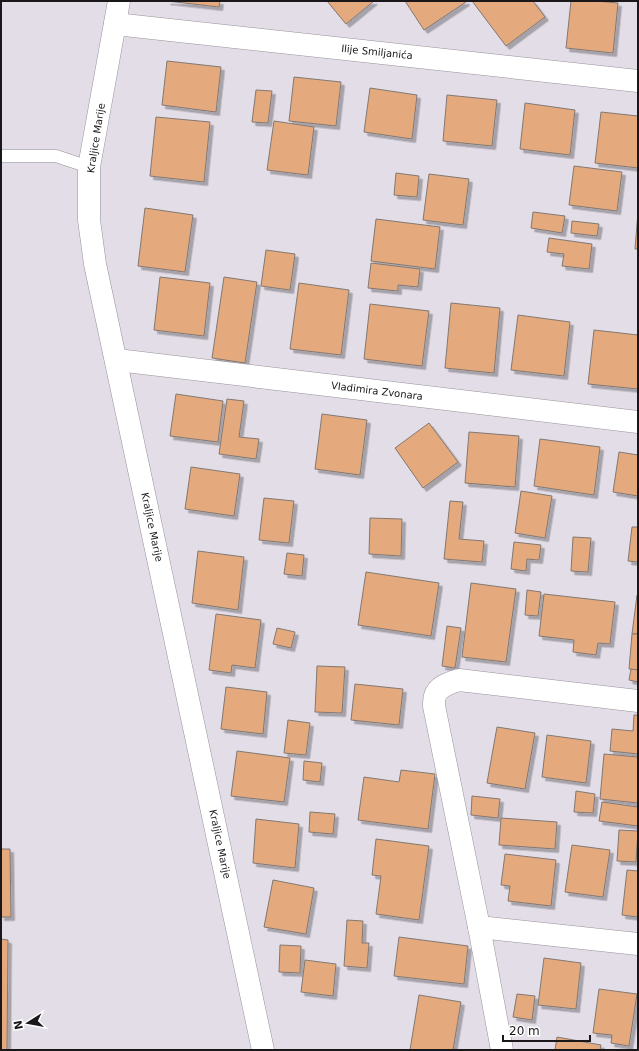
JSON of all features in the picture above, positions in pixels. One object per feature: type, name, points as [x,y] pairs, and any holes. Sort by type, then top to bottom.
[{"type":"street","name":"Kraljice Marije","points":[[119,1],[89,167],[89,220],[94,257],[263,1050]]},
{"type":"street","name":"Ilije Smiljanića","points":[[116,24],[638,81]]},
{"type":"street","name":"Vladimira Zvonara","points":[[116,360],[638,422]]},
{"type":"street","points":[[502,1050],[479,927],[434,706],[435,696],[440,689],[448,683],[459,680],[638,702]]},
{"type":"street","points":[[479,927],[638,944]]},
{"type":"lane","points":[[1,156],[56,156],[89,167]]},
{"type":"building","points":[[167,1],[220,1],[219,7]]},
{"type":"building","points":[[327,1],[374,1],[346,24]]},
{"type":"building","points":[[405,1],[466,1],[466,2],[424,30]]},
{"type":"building","points":[[472,1],[533,1],[545,17],[506,46]]},
{"type":"building","points":[[571,1],[618,3],[613,53],[566,48]]},
{"type":"building","points":[[167,61],[221,67],[216,112],[162,105]]},
{"type":"building","points":[[294,77],[341,82],[336,126],[289,121]]},
{"type":"building","points":[[370,88],[417,95],[412,139],[364,132]]},
{"type":"building","points":[[256,90],[272,91],[268,123],[252,122]]},
{"type":"building","points":[[447,95],[497,100],[492,146],[443,141]]},
{"type":"building","points":[[525,103],[575,110],[570,155],[520,149]]},
{"type":"building","points":[[601,112],[638,116],[638,168],[595,163]]},
{"type":"building","points":[[156,117],[210,122],[204,182],[150,176]]},
{"type":"building","points":[[274,121],[314,127],[308,175],[267,170]]},
{"type":"building","points":[[574,166],[622,172],[617,211],[569,205]]},
{"type":"building","points":[[396,173],[419,176],[417,197],[394,195]]},
{"type":"building","points":[[429,174],[469,179],[463,225],[423,220]]},
{"type":"building","points":[[145,208],[193,215],[185,272],[138,266]]},
{"type":"building","points":[[533,212],[565,216],[562,233],[531,228]]},
{"type":"building","points":[[638,212],[638,249],[635,249]]},
{"type":"building","points":[[376,219],[440,227],[435,269],[371,261]]},
{"type":"building","points":[[572,221],[599,224],[597,236],[571,233]]},
{"type":"building","points":[[549,238],[592,244],[589,269],[562,266],[564,254],[547,252]]},
{"type":"building","points":[[266,250],[295,254],[290,290],[261,286]]},
{"type":"building","points":[[371,263],[420,269],[418,287],[398,285],[398,291],[368,288]]},
{"type":"building","points":[[160,277],[210,283],[204,336],[154,330]]},
{"type":"building","points":[[224,277],[257,282],[245,363],[212,358]]},
{"type":"building","points":[[299,283],[349,290],[341,355],[290,349]]},
{"type":"building","points":[[451,303],[500,308],[494,373],[445,368]]},
{"type":"building","points":[[370,304],[429,311],[422,366],[364,359]]},
{"type":"building","points":[[518,315],[570,322],[564,376],[511,370]]},
{"type":"building","points":[[594,330],[638,335],[638,389],[588,384]]},
{"type":"building","points":[[176,394],[223,401],[218,442],[170,436]]},
{"type":"building","points":[[227,399],[244,401],[239,437],[259,439],[256,459],[219,454]]},
{"type":"building","points":[[322,414],[367,420],[360,475],[315,469]]},
{"type":"building","points":[[429,423],[458,462],[423,488],[395,448]]},
{"type":"building","points":[[469,432],[519,436],[515,487],[465,483]]},
{"type":"building","points":[[540,439],[600,447],[594,495],[534,486]]},
{"type":"building","points":[[619,452],[638,455],[638,496],[613,492]]},
{"type":"building","points":[[191,467],[240,474],[234,516],[185,509]]},
{"type":"building","points":[[521,491],[552,496],[545,538],[515,533]]},
{"type":"building","points":[[264,498],[294,501],[289,543],[259,540]]},
{"type":"building","points":[[450,501],[463,502],[459,539],[484,541],[482,562],[444,559]]},
{"type":"building","points":[[370,518],[402,519],[401,556],[369,554]]},
{"type":"building","points":[[632,527],[638,527],[638,562],[628,561]]},
{"type":"building","points":[[573,537],[591,538],[588,572],[571,571]]},
{"type":"building","points":[[514,542],[541,545],[539,560],[527,559],[526,571],[511,569]]},
{"type":"building","points":[[198,551],[244,557],[238,610],[192,603]]},
{"type":"building","points":[[287,553],[304,555],[302,576],[284,574]]},
{"type":"building","points":[[366,572],[439,583],[431,636],[358,625]]},
{"type":"building","points":[[471,583],[516,589],[506,662],[462,657]]},
{"type":"building","points":[[527,590],[541,592],[538,616],[525,615]]},
{"type":"building","points":[[544,594],[615,602],[610,644],[598,643],[596,655],[573,652],[574,640],[539,636]]},
{"type":"building","points":[[637,595],[638,634],[632,634]]},
{"type":"building","points":[[216,614],[261,620],[255,668],[232,665],[231,673],[209,670]]},
{"type":"building","points":[[447,626],[461,628],[455,668],[442,666]]},
{"type":"building","points":[[277,628],[295,632],[291,648],[273,644]]},
{"type":"building","points":[[632,634],[638,634],[638,670],[629,669]]},
{"type":"building","points":[[317,666],[345,667],[342,713],[315,712]]},
{"type":"building","points":[[631,669],[638,670],[638,682],[629,680]]},
{"type":"building","points":[[355,684],[403,689],[399,725],[351,720]]},
{"type":"building","points":[[226,687],[267,692],[263,734],[221,729]]},
{"type":"building","points":[[634,715],[638,715],[638,754],[610,751],[612,729],[633,731]]},
{"type":"building","points":[[288,720],[310,723],[306,755],[284,753]]},
{"type":"building","points":[[497,727],[535,733],[525,789],[487,783]]},
{"type":"building","points":[[547,735],[591,741],[586,783],[542,777]]},
{"type":"building","points":[[237,751],[290,758],[284,802],[231,796]]},
{"type":"building","points":[[604,754],[638,757],[638,803],[600,799]]},
{"type":"building","points":[[304,761],[322,763],[320,782],[303,780]]},
{"type":"building","points":[[401,770],[435,774],[428,829],[358,820],[364,777],[399,782]]},
{"type":"building","points":[[576,791],[595,794],[593,813],[574,812]]},
{"type":"building","points":[[472,796],[500,799],[498,818],[471,815]]},
{"type":"building","points":[[602,802],[638,807],[638,826],[599,821]]},
{"type":"building","points":[[310,812],[335,814],[333,834],[309,832]]},
{"type":"building","points":[[501,818],[557,822],[555,849],[499,845]]},
{"type":"building","points":[[256,819],[299,824],[295,868],[253,863]]},
{"type":"building","points":[[619,830],[638,831],[636,862],[617,861]]},
{"type":"building","points":[[376,839],[429,846],[419,920],[376,914],[381,876],[372,875]]},
{"type":"building","points":[[572,845],[610,850],[603,897],[565,892]]},
{"type":"building","points":[[1,849],[10,849],[11,917],[1,917]]},
{"type":"building","points":[[505,854],[556,860],[551,906],[508,901],[510,886],[501,885]]},
{"type":"building","points":[[627,870],[638,871],[638,917],[622,915]]},
{"type":"building","points":[[273,880],[314,888],[306,934],[264,927]]},
{"type":"building","points":[[347,920],[363,921],[362,943],[369,943],[367,968],[344,966]]},
{"type":"building","points":[[399,937],[468,946],[464,984],[394,976]]},
{"type":"building","points":[[1,939],[8,940],[7,1050],[1,1050]]},
{"type":"building","points":[[280,945],[301,946],[300,973],[279,972]]},
{"type":"building","points":[[544,958],[581,963],[576,1009],[538,1005]]},
{"type":"building","points":[[305,960],[336,964],[333,996],[301,992]]},
{"type":"building","points":[[599,989],[637,994],[629,1046],[611,1043],[612,1035],[593,1033]]},
{"type":"building","points":[[517,994],[535,996],[532,1020],[513,1017]]},
{"type":"building","points":[[419,995],[461,1002],[453,1050],[410,1050]]},
{"type":"building","points":[[557,1037],[601,1045],[600,1050],[555,1050]]}]
